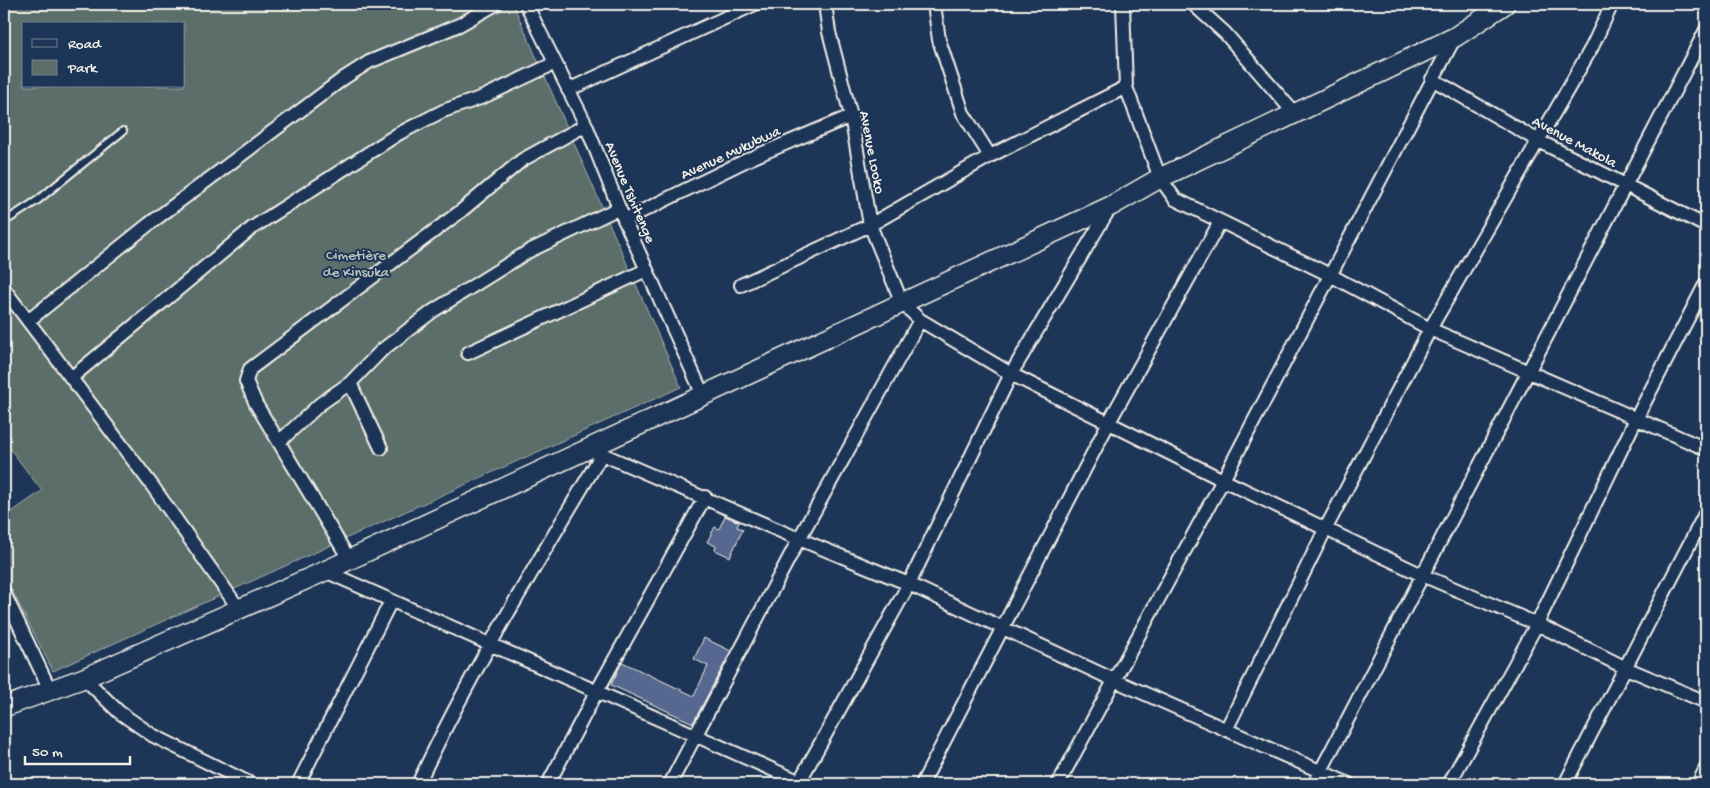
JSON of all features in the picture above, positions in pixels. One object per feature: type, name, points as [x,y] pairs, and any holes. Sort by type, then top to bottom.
[{"type":"street","points":[[28,321],[149,224],[344,78],[369,62],[458,25],[496,4]]},
{"type":"street","name":"Avenue Tshitenge","points":[[526,4],[586,125],[621,214],[703,395]]},
{"type":"street","points":[[568,90],[755,4]]},
{"type":"street","name":"Avenue Looko","points":[[825,4],[829,32],[851,116],[870,225],[902,303]]},
{"type":"street","points":[[934,4],[939,40],[963,113],[990,156]]},
{"type":"street","points":[[1123,4],[1126,87],[1160,178],[1175,199],[1330,275],[1430,329],[1706,449]]},
{"type":"street","points":[[1193,4],[1225,33],[1295,114]]},
{"type":"street","points":[[4,707],[84,678],[595,451],[703,395],[1111,206],[1160,178],[1455,37],[1505,4]]},
{"type":"street","points":[[1226,730],[1326,528],[1430,329],[1592,47],[1612,4]]},
{"type":"street","points":[[1314,784],[1706,30]]},
{"type":"street","points":[[1058,784],[1222,480],[1455,37]]},
{"type":"street","points":[[71,378],[252,228],[406,130],[443,111],[483,97],[555,63]]},
{"type":"street","name":"Avenue Makola","points":[[1432,79],[1537,140],[1626,187],[1706,226]]},
{"type":"street","points":[[741,285],[870,225],[990,156],[1126,87]]},
{"type":"street","name":"Avenue Mukubwa","points":[[279,442],[320,404],[350,383],[382,350],[464,290],[529,251],[851,116]]},
{"type":"street","points":[[350,559],[256,404],[246,381],[250,369],[460,211],[522,160],[586,125]]},
{"type":"street","points":[[325,571],[801,783],[909,584],[1011,374],[1111,206]]},
{"type":"street","points":[[922,784],[1109,422],[1220,222]]},
{"type":"street","points":[[468,353],[646,270]]},
{"type":"street","points":[[1449,784],[1537,624],[1636,419],[1706,283]]},
{"type":"street","points":[[4,289],[151,484],[239,609]]},
{"type":"street","points":[[902,303],[920,320],[1011,374],[1222,480],[1422,575],[1537,624],[1626,668],[1706,702]]},
{"type":"street","points":[[670,784],[799,539],[920,320]]},
{"type":"street","points":[[350,383],[381,448]]},
{"type":"street","points":[[595,451],[909,584],[1114,680],[1349,784]]},
{"type":"street","points":[[418,784],[438,741],[489,645],[595,451]]},
{"type":"street","points":[[548,784],[596,693],[705,497]]},
{"type":"street","points":[[1565,784],[1706,512]]},
{"type":"street","points":[[4,593],[50,690]]},
{"type":"street","points":[[298,784],[391,601]]},
{"type":"street","points":[[84,678],[119,712],[152,735],[252,784]]},
{"type":"street","points":[[1698,784],[1706,768]]},
{"type":"lane","points":[[4,222],[38,200],[123,131]]},
{"type":"green space","name":"Cimetière de Kinsuka","points":[[4,4],[513,4],[681,387],[53,671],[4,575],[4,517],[42,491],[4,441]]},
{"type":"building","points":[[725,516],[739,522],[737,527],[743,529],[730,557],[715,550],[716,546],[707,542],[715,527],[719,529]]},
{"type":"building","points":[[704,638],[731,651],[693,723],[611,685],[622,662],[694,696],[708,666],[694,659]]}]
